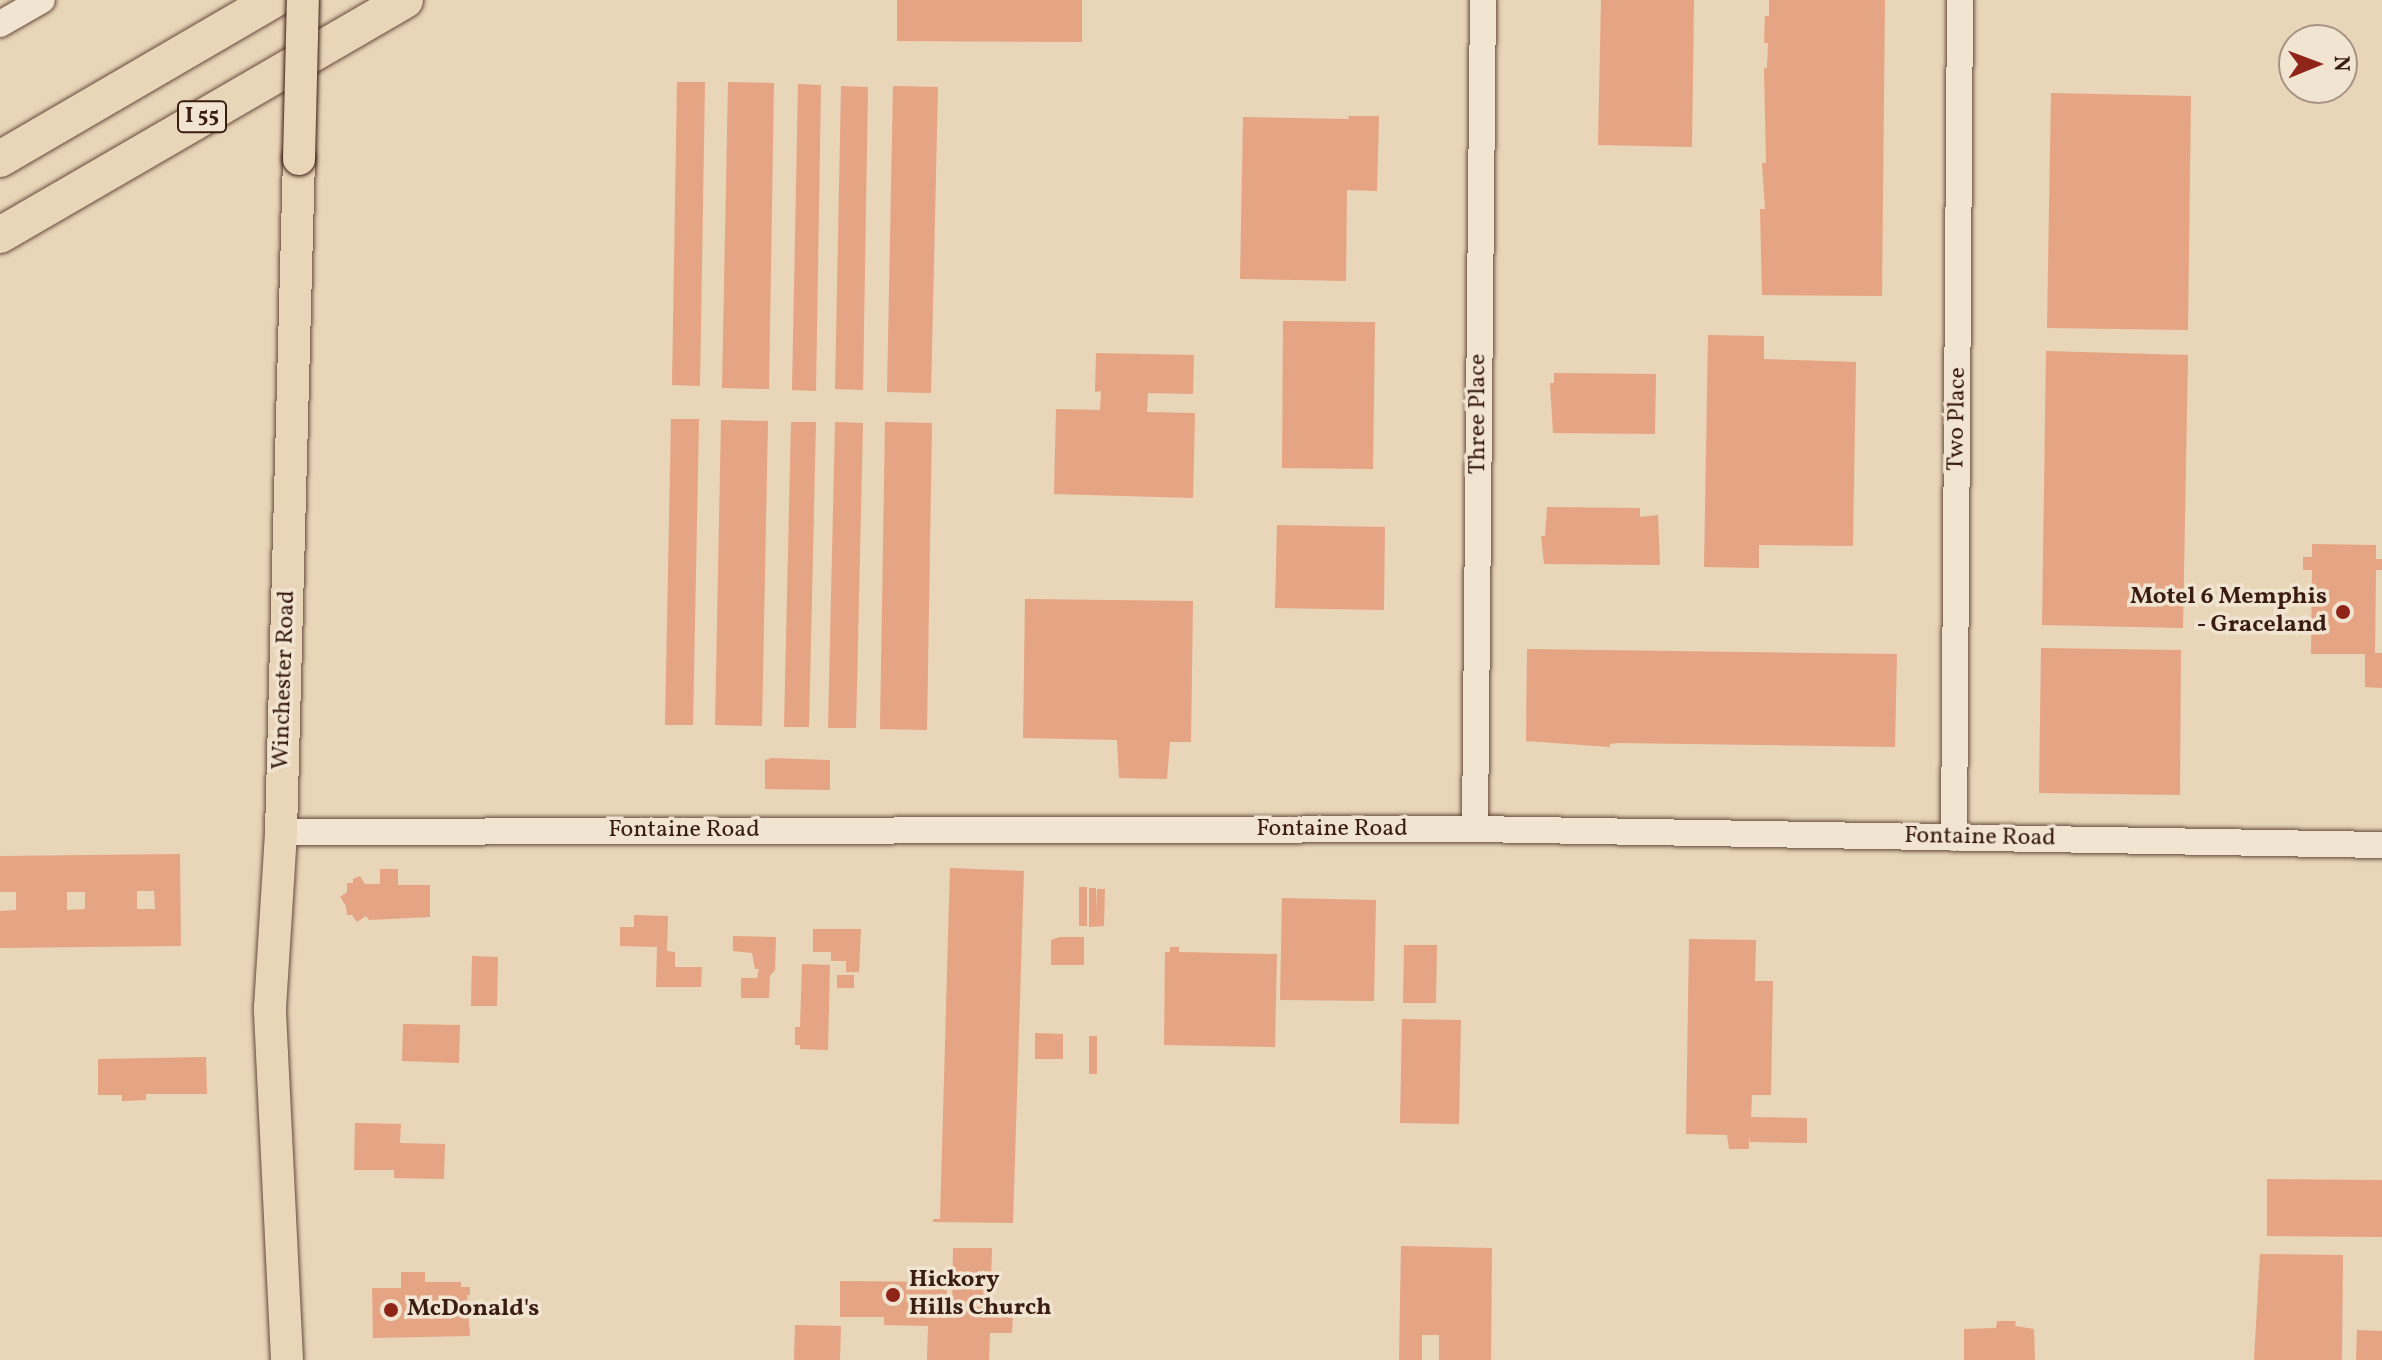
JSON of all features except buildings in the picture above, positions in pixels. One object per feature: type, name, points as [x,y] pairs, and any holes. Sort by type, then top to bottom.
[{"type":"highway","points":[[0,159],[273,0]]},
{"type":"highway","name":"I 55","points":[[0,235],[405,0]]},
{"type":"main road","name":"Winchester Road","points":[[287,1360],[270,1008],[281,832],[303,0]]},
{"type":"street","points":[[0,24],[42,0]]},
{"type":"street","name":"Three Place","points":[[1475,829],[1483,0]]},
{"type":"street","name":"Two Place","points":[[1954,838],[1960,0]]},
{"type":"street","name":"Fontaine Road","points":[[281,832],[1475,829],[2382,845]]},
{"type":"place","name":"Motel 6 Memphis - Graceland","points":[[2343,612]]},
{"type":"place","name":"Hickory Hills Church","points":[[893,1295]]},
{"type":"place","name":"McDonald's","points":[[391,1310]]}]
